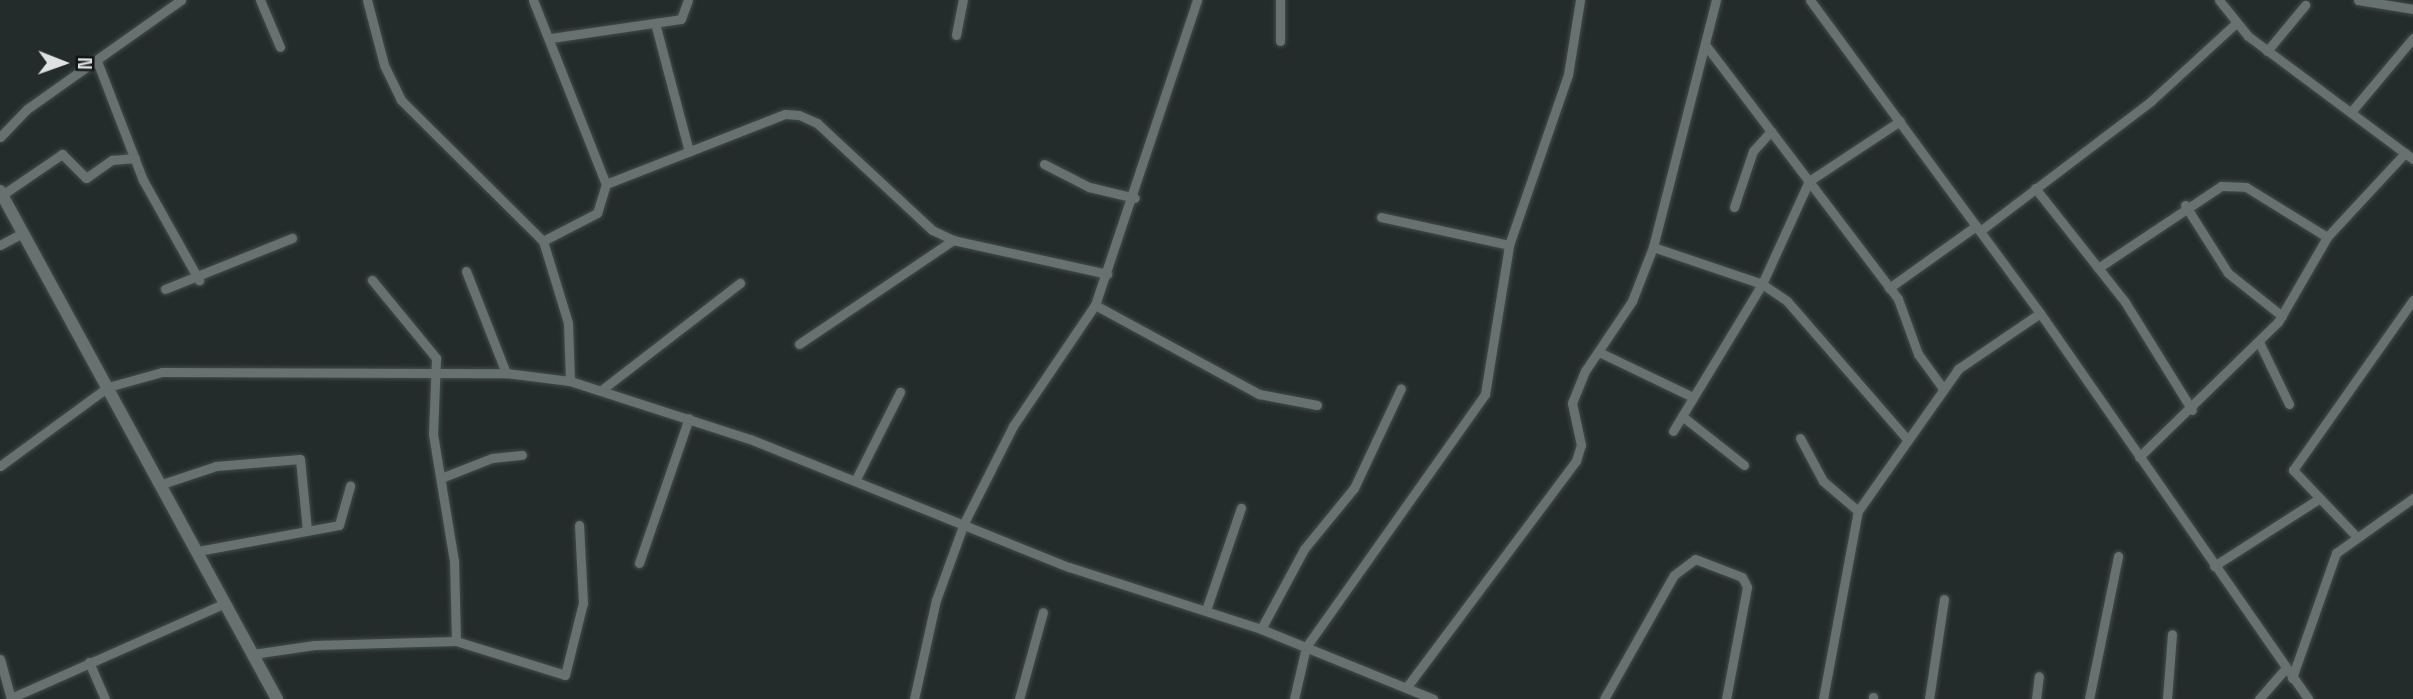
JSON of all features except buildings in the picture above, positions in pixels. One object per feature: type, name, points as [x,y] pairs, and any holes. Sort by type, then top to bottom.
[{"type":"main road","points":[[1,193],[277,699]]},
{"type":"street","points":[[0,137],[27,109],[181,0]]},
{"type":"street","points":[[260,0],[280,47]]},
{"type":"street","points":[[367,0],[384,65],[401,100],[543,241],[568,323],[570,381]]},
{"type":"street","points":[[533,0],[551,38],[606,184],[597,212],[543,241]]},
{"type":"street","points":[[551,38],[681,19],[688,0]]},
{"type":"street","points":[[956,35],[962,0]]},
{"type":"street","points":[[914,699],[936,600],[964,523],[1013,426],[1095,305],[1135,198],[1197,0]]},
{"type":"street","points":[[1280,0],[1280,41]]},
{"type":"street","points":[[1294,699],[1306,647],[1472,420],[1489,374],[1508,245],[1565,87],[1580,0]]},
{"type":"street","points":[[1406,688],[1576,461],[1581,445],[1572,403],[1632,301],[1653,247],[1707,47],[1716,0]]},
{"type":"street","points":[[1811,0],[2040,313],[2308,699]]},
{"type":"street","points":[[2139,457],[2192,410],[2259,342],[2282,316],[2327,237],[2409,156],[2267,51],[2236,23],[2219,0]]},
{"type":"street","points":[[2358,0],[2413,9]]},
{"type":"street","points":[[2267,51],[2305,5]]},
{"type":"street","points":[[655,23],[689,152]]},
{"type":"street","points":[[1889,288],[2035,188],[2151,101],[2236,23]]},
{"type":"street","points":[[2351,112],[2413,38]]},
{"type":"street","points":[[1707,47],[1889,288],[1905,312],[1917,354],[1942,387]]},
{"type":"street","points":[[97,61],[135,158],[199,280]]},
{"type":"street","points":[[606,184],[689,152],[800,115],[817,123],[918,221],[953,240],[1107,274]]},
{"type":"street","points":[[1672,431],[1762,284],[1809,181],[1900,121]]},
{"type":"street","points":[[1734,207],[1753,151],[1771,131]]},
{"type":"street","points":[[1,193],[62,154],[86,178],[111,160],[135,158]]},
{"type":"street","points":[[1045,164],[1088,187],[1135,198]]},
{"type":"street","points":[[2098,268],[2208,189],[2246,187],[2327,237]]},
{"type":"street","points":[[2035,188],[2098,268],[2192,410]]},
{"type":"street","points":[[2185,205],[2228,274],[2282,316]]},
{"type":"street","points":[[1381,217],[1508,245]]},
{"type":"street","points":[[0,245],[23,233]]},
{"type":"street","points":[[165,289],[199,280],[292,238]]},
{"type":"street","points":[[799,344],[953,240]]},
{"type":"street","points":[[1653,247],[1762,284],[1800,313],[1906,438]]},
{"type":"street","points":[[466,271],[506,373]]},
{"type":"street","points":[[372,280],[431,346],[435,372],[433,433],[456,577],[456,640]]},
{"type":"street","points":[[604,388],[740,283]]},
{"type":"street","points":[[2355,535],[2294,476],[2297,461],[2413,300]]},
{"type":"street","points":[[1095,305],[1259,394],[1317,405]]},
{"type":"street","points":[[1823,699],[1858,511],[1942,387],[2040,313]]},
{"type":"street","points":[[2259,342],[2289,404]]},
{"type":"street","points":[[1601,353],[1693,397]]},
{"type":"street","points":[[0,466],[108,387],[162,372],[506,373],[570,381],[604,388],[689,418],[964,523],[1069,567],[1261,629],[1433,699]]},
{"type":"street","points":[[1261,629],[1304,549],[1354,488],[1401,388]]},
{"type":"street","points":[[855,481],[900,393]]},
{"type":"street","points":[[1682,416],[1744,465]]},
{"type":"street","points":[[639,563],[689,418]]},
{"type":"street","points":[[1800,438],[1823,481],[1858,511]]},
{"type":"street","points":[[441,478],[492,458],[522,455]]},
{"type":"street","points":[[162,484],[226,464],[300,459],[307,531]]},
{"type":"street","points":[[198,551],[339,525],[350,486]]},
{"type":"street","points":[[2292,678],[2321,582],[2355,535],[2413,498]]},
{"type":"street","points":[[2214,566],[2317,500]]},
{"type":"street","points":[[1206,610],[1241,508]]},
{"type":"street","points":[[253,654],[314,645],[456,640],[565,675],[583,603],[579,525]]},
{"type":"street","points":[[2089,699],[2118,555]]},
{"type":"street","points":[[1604,699],[1674,575],[1695,559],[1742,577],[1747,587],[1726,699]]},
{"type":"street","points":[[1928,699],[1944,598]]},
{"type":"street","points":[[0,659],[11,698],[225,603]]},
{"type":"street","points":[[1019,699],[1043,612]]},
{"type":"street","points":[[2167,699],[2172,634]]},
{"type":"street","points":[[89,662],[105,699]]},
{"type":"street","points":[[2259,699],[2285,669]]},
{"type":"street","points":[[2037,699],[2039,676]]}]
